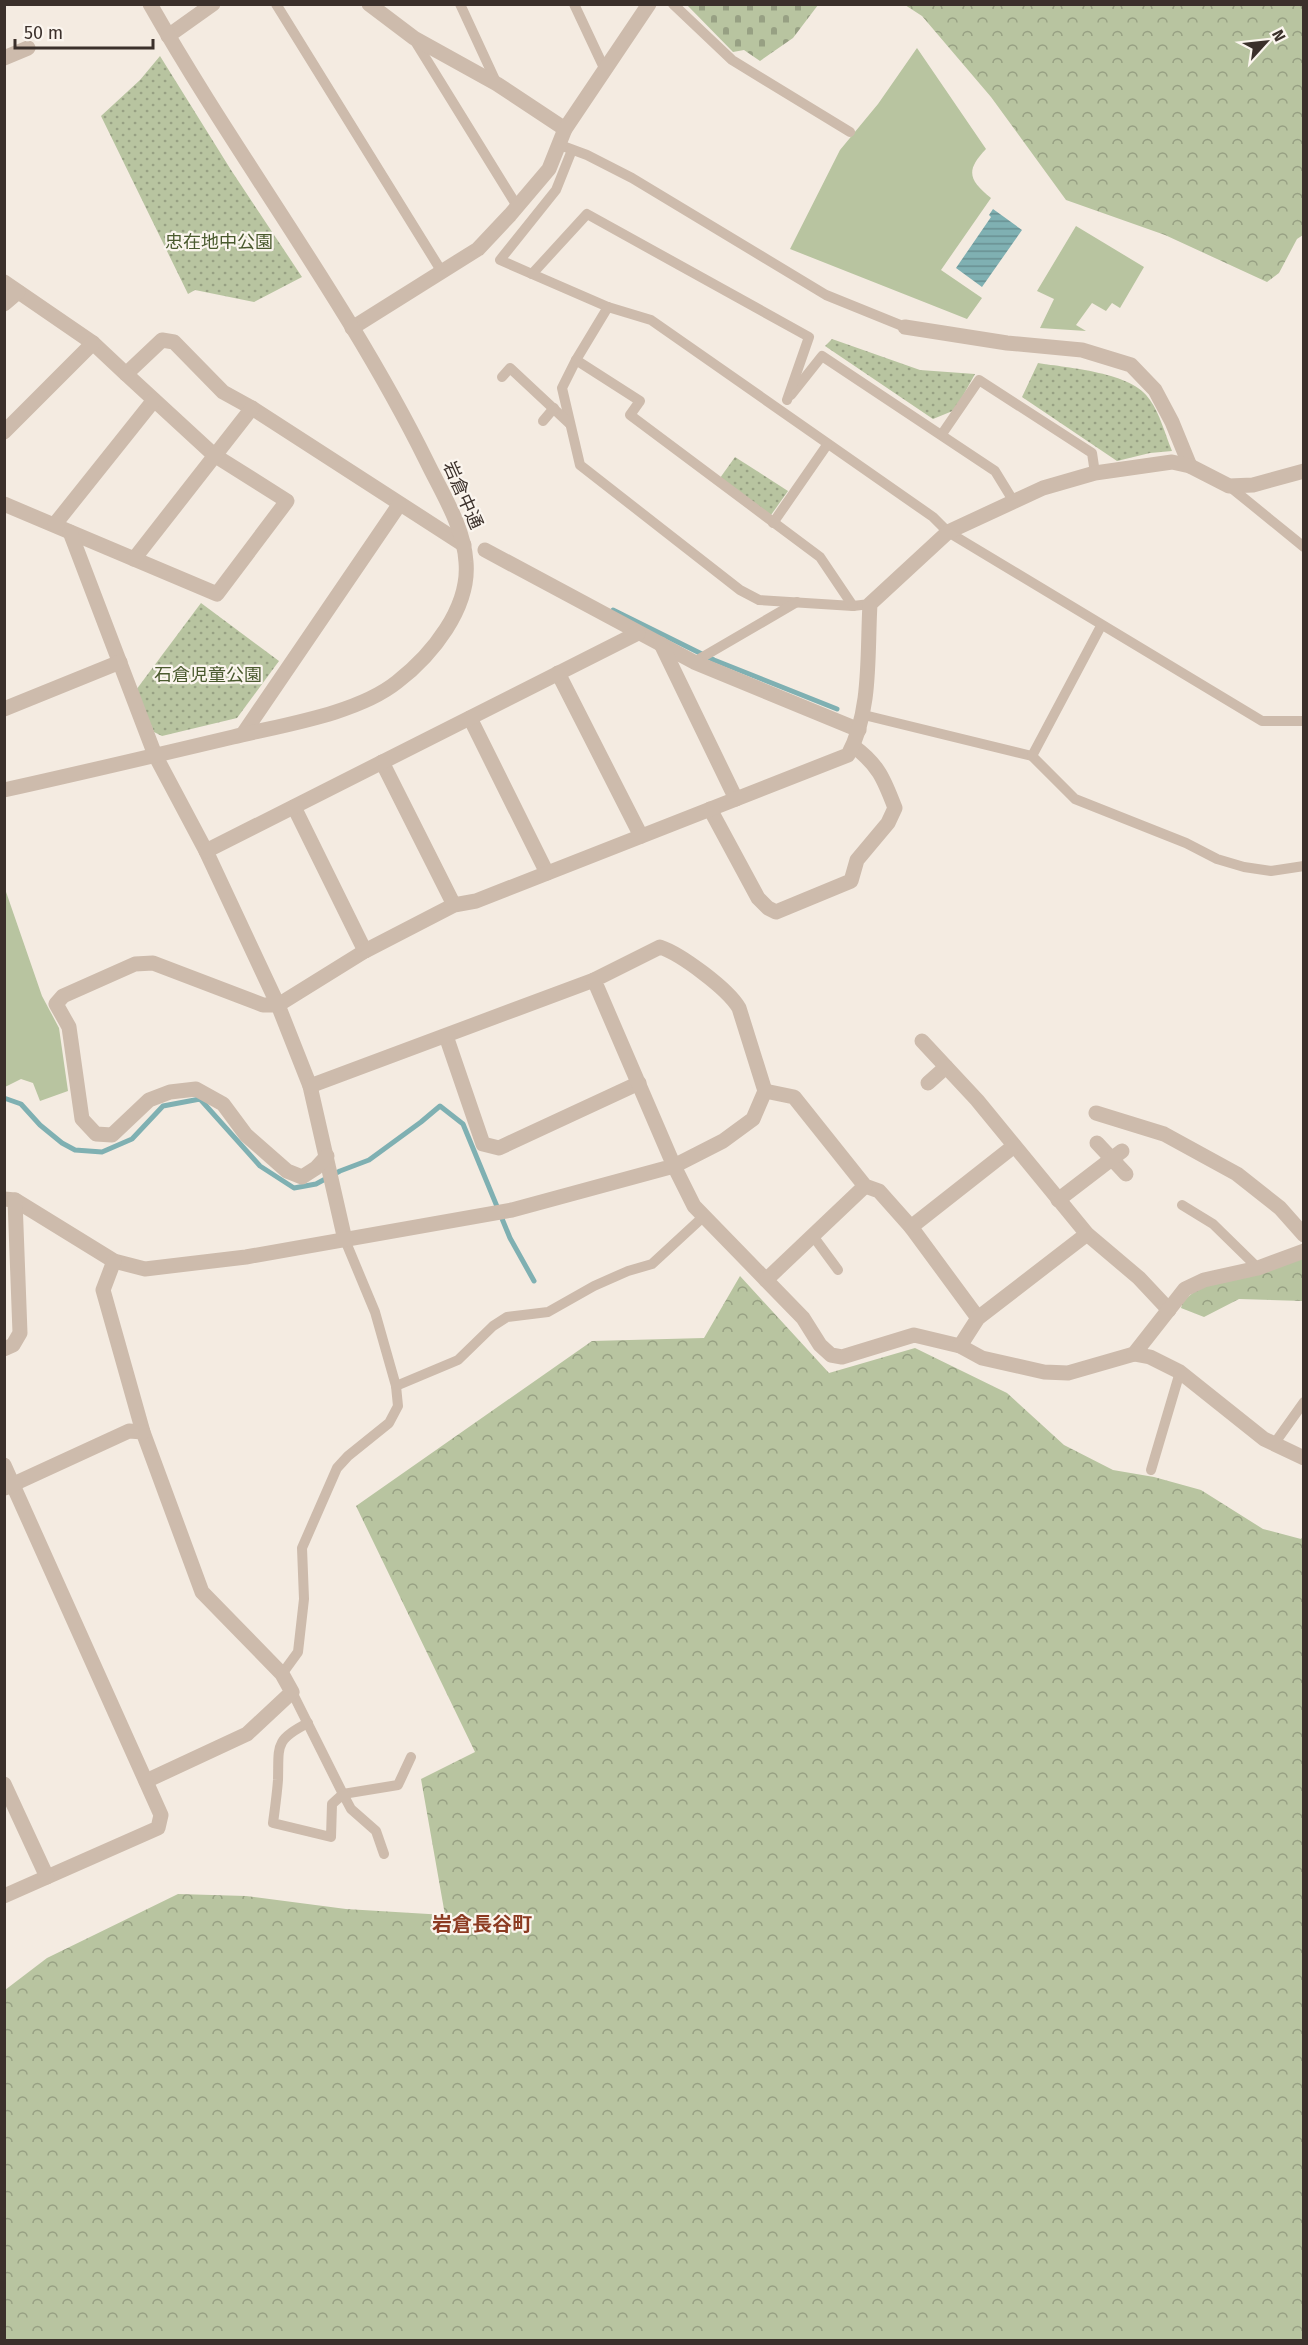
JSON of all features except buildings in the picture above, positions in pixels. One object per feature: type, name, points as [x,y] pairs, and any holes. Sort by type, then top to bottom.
[{"type":"street","name":"岩倉中通","points":[[4,790],[340,710],[366,699],[396,683],[445,632],[460,602],[466,580],[464,545],[448,506],[408,425],[352,328],[150,4]]},
{"type":"street","points":[[168,36],[213,4]]},
{"type":"street","points":[[369,4],[414,38],[497,84],[565,129]]},
{"type":"street","points":[[352,328],[478,249],[566,148],[565,129],[649,4]]},
{"type":"street","points":[[4,58],[28,48]]},
{"type":"street","points":[[4,282],[93,344],[214,455],[287,501],[217,594],[4,504]]},
{"type":"street","points":[[4,304],[18,292]]},
{"type":"street","points":[[905,327],[1007,343],[1083,350],[1131,366],[1155,390],[1172,422],[1190,466]]},
{"type":"street","points":[[126,374],[162,340],[174,342],[223,392],[252,408],[464,545]]},
{"type":"street","points":[[4,432],[93,344]]},
{"type":"street","points":[[55,524],[154,400]]},
{"type":"street","points":[[134,559],[252,408]]},
{"type":"street","points":[[327,1156],[316,1168],[302,1177],[287,1171],[246,1135],[223,1104],[196,1089],[170,1092],[149,1101],[112,1135],[96,1134],[82,1119],[69,1027],[56,1004],[63,996],[135,964],[153,963],[263,1005],[278,1005],[365,951],[454,905],[476,901],[848,755],[864,715],[870,604],[948,532],[1043,488],[1095,473],[1172,462],[1190,466],[1229,486],[1253,485],[1304,471]]},
{"type":"street","points":[[243,734],[399,505]]},
{"type":"street","points":[[70,532],[155,755],[206,851],[278,1005],[310,1086],[345,1240]]},
{"type":"street","points":[[485,550],[638,633],[701,658],[859,730]]},
{"type":"street","points":[[206,851],[638,633]]},
{"type":"street","points":[[661,644],[736,799]]},
{"type":"street","points":[[4,709],[120,662]]},
{"type":"street","points":[[558,673],[641,836]]},
{"type":"street","points":[[470,718],[547,873]]},
{"type":"street","points":[[710,809],[758,898],[768,908],[776,912],[851,881],[857,860],[888,823],[895,808],[886,783],[871,759],[853,746]]},
{"type":"street","points":[[382,762],[454,905]]},
{"type":"street","points":[[294,807],[365,951]]},
{"type":"street","points":[[10,1199],[114,1261],[145,1269],[246,1257],[512,1210],[674,1166],[723,1140],[753,1119],[765,1091],[739,1008],[733,997],[672,951],[660,947],[594,981],[310,1086]]},
{"type":"street","points":[[594,981],[674,1166],[694,1206],[803,1318],[820,1345],[831,1356],[842,1357],[914,1335],[960,1346],[982,1358],[1044,1372],[1068,1373],[1134,1354],[1150,1357],[1180,1371],[1264,1439],[1304,1458]]},
{"type":"street","points":[[446,1036],[483,1144],[490,1146],[499,1148],[639,1083]]},
{"type":"street","points":[[922,1041],[977,1100],[1087,1234],[1139,1278],[1169,1310]]},
{"type":"street","points":[[928,1083],[946,1067]]},
{"type":"street","points":[[765,1091],[794,1097],[866,1186],[879,1191],[911,1227],[978,1318]]},
{"type":"street","points":[[1096,1113],[1164,1134],[1237,1174],[1280,1208],[1304,1234]]},
{"type":"street","points":[[1097,1143],[1117,1155],[1126,1174]]},
{"type":"street","points":[[911,1227],[1014,1146]]},
{"type":"street","points":[[1058,1200],[1117,1155]]},
{"type":"street","points":[[766,1280],[866,1186]]},
{"type":"street","points":[[4,1349],[13,1345],[20,1333],[10,1199]]},
{"type":"street","points":[[960,1346],[978,1318],[1087,1234]]},
{"type":"street","points":[[1134,1354],[1185,1289],[1204,1280],[1258,1268],[1304,1251]]},
{"type":"street","points":[[114,1261],[103,1290],[142,1432],[202,1592],[282,1674],[292,1692],[247,1734],[146,1781]]},
{"type":"street","points":[[8,1487],[129,1431],[142,1432]]},
{"type":"street","points":[[4,1465],[8,1487],[161,1815],[158,1828],[4,1896]]},
{"type":"street","points":[[4,1784],[47,1877]]},
{"type":"lane","points":[[276,4],[442,272]]},
{"type":"lane","points":[[460,4],[497,84]]},
{"type":"lane","points":[[574,4],[605,70]]},
{"type":"lane","points":[[673,4],[732,60],[850,132]]},
{"type":"lane","points":[[414,38],[517,206]]},
{"type":"lane","points":[[905,327],[826,295],[632,178],[566,148],[556,190],[500,260],[608,307],[651,320],[933,517],[948,532],[1101,626],[1263,721],[1304,721]]},
{"type":"lane","points":[[532,274],[587,214],[809,337],[788,400]]},
{"type":"lane","points":[[608,307],[562,388],[580,465],[731,583],[759,600],[853,606],[870,604]]},
{"type":"lane","points":[[781,412],[822,356],[995,471],[1014,502]]},
{"type":"lane","points":[[576,360],[640,401],[630,415],[820,557],[853,606]]},
{"type":"lane","points":[[502,377],[510,368],[571,424]]},
{"type":"lane","points":[[942,434],[979,380],[1092,453],[1095,473]]},
{"type":"lane","points":[[543,421],[554,408]]},
{"type":"lane","points":[[773,523],[827,445]]},
{"type":"lane","points":[[1229,486],[1304,547]]},
{"type":"lane","points":[[701,658],[797,602]]},
{"type":"lane","points":[[1032,756],[1101,626]]},
{"type":"lane","points":[[864,715],[1032,756],[1075,799],[1186,843],[1217,859],[1271,871],[1304,866]]},
{"type":"lane","points":[[1182,1205],[1213,1224],[1258,1268]]},
{"type":"lane","points":[[396,1386],[458,1360],[493,1326],[507,1317],[548,1312],[594,1286],[628,1271],[652,1264],[703,1217]]},
{"type":"lane","points":[[813,1236],[838,1270]]},
{"type":"lane","points":[[282,1674],[297,1652],[300,1635],[304,1599],[302,1548],[337,1468],[348,1456],[389,1423],[398,1406],[396,1386],[375,1312],[345,1240]]},
{"type":"lane","points":[[1151,1470],[1180,1371]]},
{"type":"lane","points":[[1274,1444],[1304,1402]]},
{"type":"lane","points":[[292,1692],[351,1809],[376,1831],[384,1854]]},
{"type":"lane","points":[[308,1723],[291,1731],[278,1748],[278,1781],[273,1823],[332,1837],[333,1804],[343,1794],[398,1785],[411,1756]]},
{"type":"green space","points":[[687,5],[818,5],[793,38],[760,61],[744,50],[733,52]]},
{"type":"green space","points":[[905,5],[1303,5],[1303,235],[1297,239],[1279,273],[1267,282],[1165,235],[1066,200],[991,97],[922,16]]},
{"type":"green space","points":[[917,48],[986,149],[975,163],[972,175],[978,186],[991,198],[941,270],[982,298],[967,319],[790,249],[840,150],[878,104]]},
{"type":"green space","name":"忠在地中公園","points":[[160,56],[231,170],[302,277],[254,302],[195,290],[188,294],[101,116],[140,80]]},
{"type":"green space","points":[[1076,226],[1144,267],[1120,308],[1112,303],[1106,311],[1092,303],[1076,325],[1086,331],[1040,328],[1054,299],[1037,291]]},
{"type":"green space","points":[[832,339],[920,370],[975,374],[955,410],[933,419],[825,346]]},
{"type":"green space","points":[[1038,363],[1099,373],[1130,383],[1142,391],[1157,411],[1172,451],[1150,453],[1117,461],[1022,397]]},
{"type":"green space","points":[[735,457],[788,491],[771,515],[720,478]]},
{"type":"green space","name":"石倉児童公園","points":[[201,603],[279,661],[237,718],[162,736],[154,732],[136,690]]},
{"type":"green space","points":[[4,886],[42,996],[59,1028],[68,1091],[40,1101],[33,1083],[21,1079],[5,1087]]},
{"type":"green space","points":[[1303,1247],[1303,1301],[1239,1299],[1204,1317],[1181,1308],[1183,1301],[1200,1287]]},
{"type":"green space","points":[[740,1276],[829,1373],[915,1348],[1007,1393],[1064,1445],[1113,1470],[1154,1477],[1201,1490],[1263,1529],[1301,1539],[1303,1536],[1303,2340],[5,2340],[5,1990],[47,1958],[178,1894],[246,1896],[346,1909],[445,1915],[421,1779],[475,1752],[356,1506],[592,1341],[704,1338]]},
{"type":"water","points":[[993,209],[1022,230],[982,287],[956,268],[991,217],[989,215]]},
{"type":"waterway","points":[[613,610],[714,660],[837,709]]},
{"type":"waterway","points":[[4,1098],[21,1104],[40,1125],[62,1143],[75,1150],[102,1152],[132,1139],[163,1106],[200,1099],[260,1166],[294,1188],[316,1184],[340,1171],[369,1160],[440,1106],[463,1124],[510,1238],[534,1281]]},
{"type":"district","name":"岩倉長谷町","points":[[482,1924]]}]
